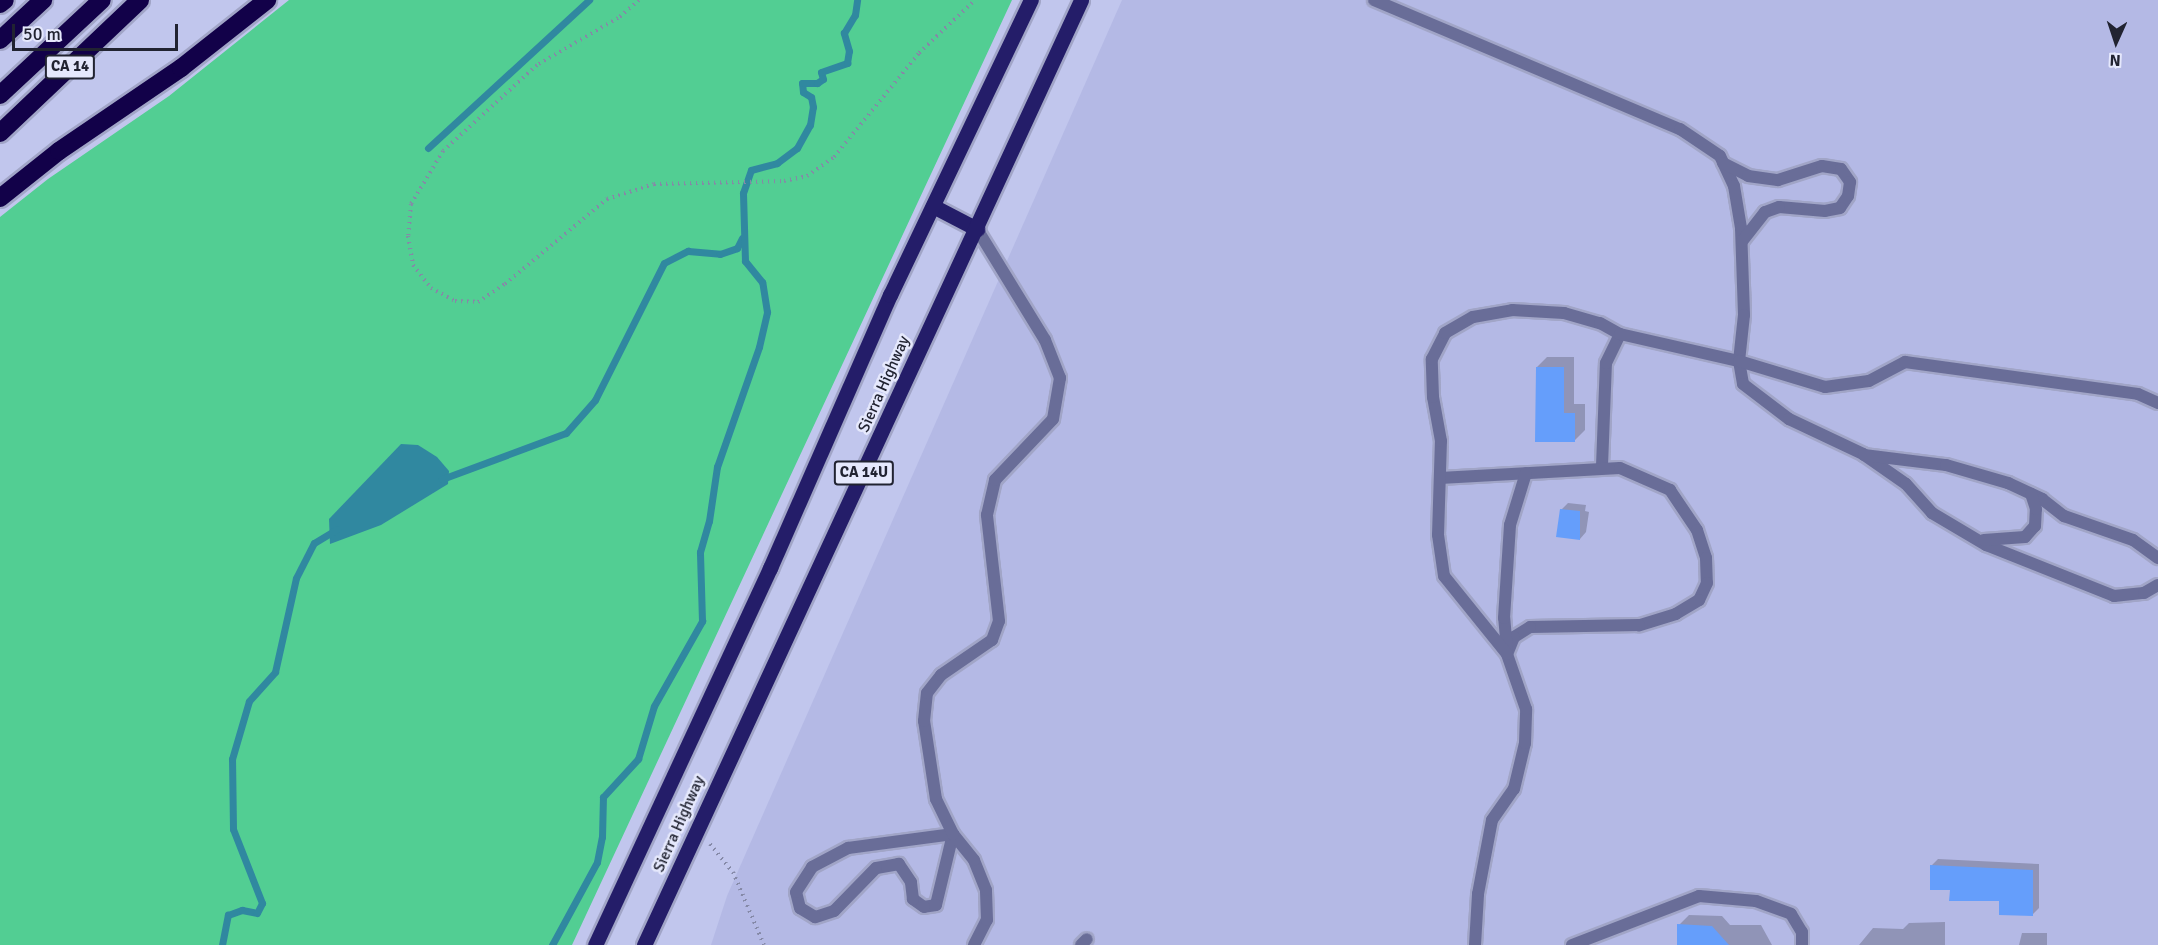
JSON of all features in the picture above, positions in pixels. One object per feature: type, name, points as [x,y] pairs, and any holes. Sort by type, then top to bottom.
[{"type":"highway","points":[[0,4],[5,0]]},
{"type":"highway","points":[[0,40],[43,0]]},
{"type":"highway","points":[[0,95],[102,0]]},
{"type":"highway","name":"CA 14","points":[[0,133],[140,0]]},
{"type":"highway","points":[[0,198],[59,151],[181,68],[267,0]]},
{"type":"main road","name":"Sierra Highway","points":[[595,945],[771,568],[933,206],[1031,0]]},
{"type":"main road","name":"Sierra Highway","points":[[644,945],[1081,0]]},
{"type":"main road","points":[[933,206],[977,229]]},
{"type":"lane","points":[[1374,0],[1680,129],[1702,141],[1723,163],[1734,186],[1742,241],[1744,315],[1739,361],[1743,384],[1789,419],[1863,454],[1906,484],[1932,513],[1978,540],[2114,596],[2144,593],[2158,585]]},
{"type":"lane","points":[[1723,163],[1748,176],[1778,180],[1822,166],[1841,169],[1850,182],[1848,196],[1840,208],[1825,211],[1779,207],[1765,213],[1742,241]]},
{"type":"lane","points":[[974,945],[987,920],[986,890],[974,860],[953,834],[936,799],[924,721],[927,693],[941,675],[992,640],[999,621],[987,515],[995,480],[1053,419],[1060,378],[1045,340],[977,229]]},
{"type":"lane","points":[[1507,654],[1444,576],[1438,535],[1441,441],[1433,397],[1432,359],[1445,333],[1473,317],[1512,310],[1564,313],[1620,334],[1739,361],[1825,387],[1869,381],[1905,362],[2138,394],[2158,403]]},
{"type":"lane","points":[[1602,466],[1606,363],[1620,334]]},
{"type":"lane","points":[[1863,454],[1946,465],[2031,494],[2064,516],[2133,540],[2158,558]]},
{"type":"lane","points":[[1440,478],[1602,466],[1639,473],[1670,490],[1687,510],[1706,558],[1707,583],[1699,600],[1676,614],[1639,625],[1530,627],[1514,637],[1507,654]]},
{"type":"lane","points":[[1475,945],[1478,894],[1492,820],[1514,789],[1525,743],[1526,709],[1507,654],[1504,618],[1510,525],[1526,473]]},
{"type":"lane","points":[[1978,540],[2025,537],[2035,526],[2036,509],[2031,494]]},
{"type":"lane","points":[[953,834],[936,904],[924,907],[913,899],[911,882],[898,864],[876,868],[834,911],[815,917],[800,908],[796,892],[812,867],[848,848],[953,834]]},
{"type":"lane","points":[[1572,945],[1699,896],[1756,901],[1791,914],[1802,932],[1802,945]]},
{"type":"path","points":[[639,0],[618,18],[537,65],[443,151],[411,204],[408,236],[413,265],[431,288],[455,301],[478,302],[505,284],[607,199],[654,184],[784,181],[807,176],[834,157],[919,53],[975,0]]},
{"type":"path","points":[[695,831],[719,852],[733,872],[764,945]]},
{"type":"shaded area","points":[[1122,0],[2158,0],[2158,945],[711,945],[727,896]]},
{"type":"shaded area","points":[[401,444],[418,445],[437,457],[449,471],[448,484],[381,525],[330,544],[329,519]]},
{"type":"green space","points":[[289,0],[1012,0],[572,945],[0,945],[0,217],[48,179],[169,96]]},
{"type":"building","points":[[1536,367],[1564,367],[1564,413],[1575,413],[1575,442],[1535,442]]},
{"type":"building","points":[[1560,509],[1580,511],[1580,540],[1556,537]]},
{"type":"building","points":[[1930,865],[2033,870],[2033,916],[1999,915],[1999,901],[1949,901],[1950,890],[1930,890]]},
{"type":"building","points":[[1677,924],[1712,926],[1729,945],[1677,945]]},
{"type":"waterway","points":[[428,148],[589,0]]},
{"type":"waterway","points":[[552,945],[597,862],[602,837],[603,797],[638,759],[654,706],[702,621],[700,552],[709,521],[717,467],[759,347],[767,312],[762,282],[745,261],[743,193],[751,170],[777,163],[797,148],[810,125],[813,107],[811,97],[803,92],[802,83],[817,83],[823,79],[821,72],[847,63],[849,51],[844,33],[855,15],[857,0]]},
{"type":"waterway","points":[[442,479],[566,433],[595,400],[664,263],[688,251],[720,254],[737,248],[742,238]]},
{"type":"waterway","points":[[222,945],[228,915],[242,910],[257,913],[262,903],[233,829],[232,759],[249,701],[275,672],[296,578],[314,543],[337,529]]}]
